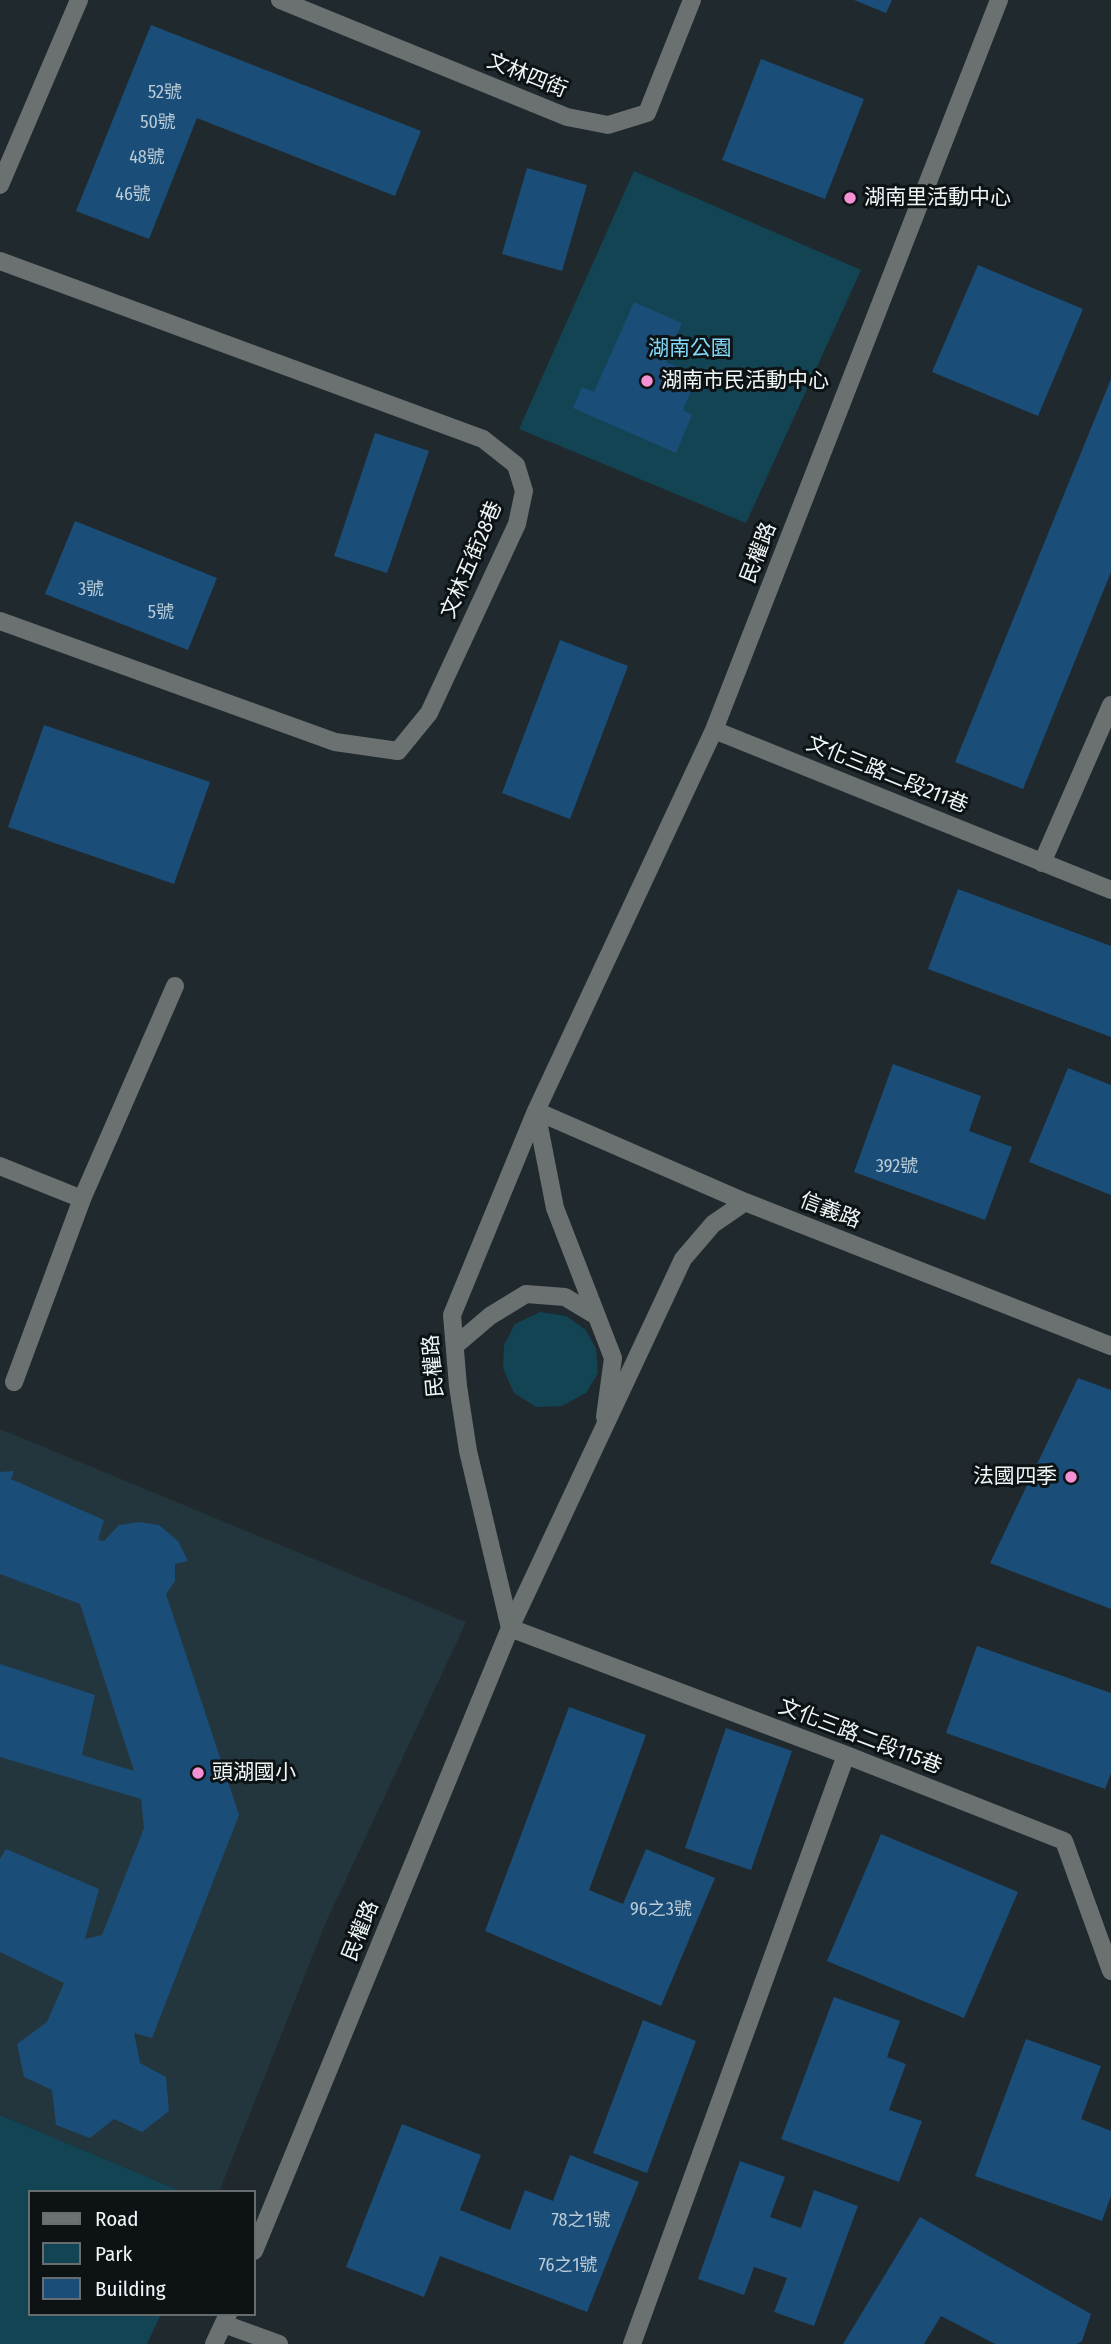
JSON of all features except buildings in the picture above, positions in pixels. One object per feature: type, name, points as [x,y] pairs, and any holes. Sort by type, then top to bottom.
[{"type":"street","points":[[0,186],[79,0]]},
{"type":"street","name":"文林四街","points":[[280,0],[567,117],[608,125],[647,113],[692,0]]},
{"type":"street","name":"民權路","points":[[510,1628],[468,1451],[458,1386],[452,1315],[536,1111],[714,730],[999,0]]},
{"type":"street","name":"文林五街28巷","points":[[0,261],[483,439],[516,465],[524,491],[517,524],[429,713],[398,751],[335,742],[0,621]]},
{"type":"street","points":[[1042,863],[1111,705]]},
{"type":"street","name":"文化三路二段211巷","points":[[714,730],[1111,890]]},
{"type":"street","points":[[14,1382],[82,1199],[175,986]]},
{"type":"street","name":"民權路","points":[[536,1111],[555,1208],[613,1358],[603,1435]]},
{"type":"street","name":"信義路","points":[[536,1111],[745,1202],[1111,1346]]},
{"type":"street","points":[[0,1166],[82,1199]]},
{"type":"street","name":"民權路","points":[[256,2246],[510,1628],[603,1435],[683,1259],[713,1224],[745,1202]]},
{"type":"street","points":[[456,1345],[490,1316],[526,1294],[565,1297],[595,1315]]},
{"type":"street","name":"文化三路二段115巷","points":[[510,1628],[1064,1841],[1111,1971]]},
{"type":"street","points":[[632,2344],[846,1755]]},
{"type":"street","points":[[214,2344],[226,2319],[279,2344]]},
{"type":"shaded area","name":"頭湖國小","points":[[0,1429],[466,1622],[325,1924],[220,2190],[178,2190],[0,2115]]},
{"type":"green space","name":"湖南公園","points":[[634,171],[861,270],[746,523],[519,429]]},
{"type":"green space","points":[[540,1312],[566,1316],[586,1330],[596,1349],[598,1373],[586,1393],[562,1406],[536,1407],[514,1393],[503,1368],[504,1345],[515,1324]]},
{"type":"green space","points":[[0,2115],[178,2190],[28,2190],[28,2316],[160,2316],[147,2344],[0,2344]]},
{"type":"place","name":"湖南里活動中心","points":[[850,198]]},
{"type":"place","name":"湖南市民活動中心","points":[[647,381]]},
{"type":"place","name":"法國四季","points":[[1071,1477]]},
{"type":"place","name":"頭湖國小","points":[[198,1773]]}]
